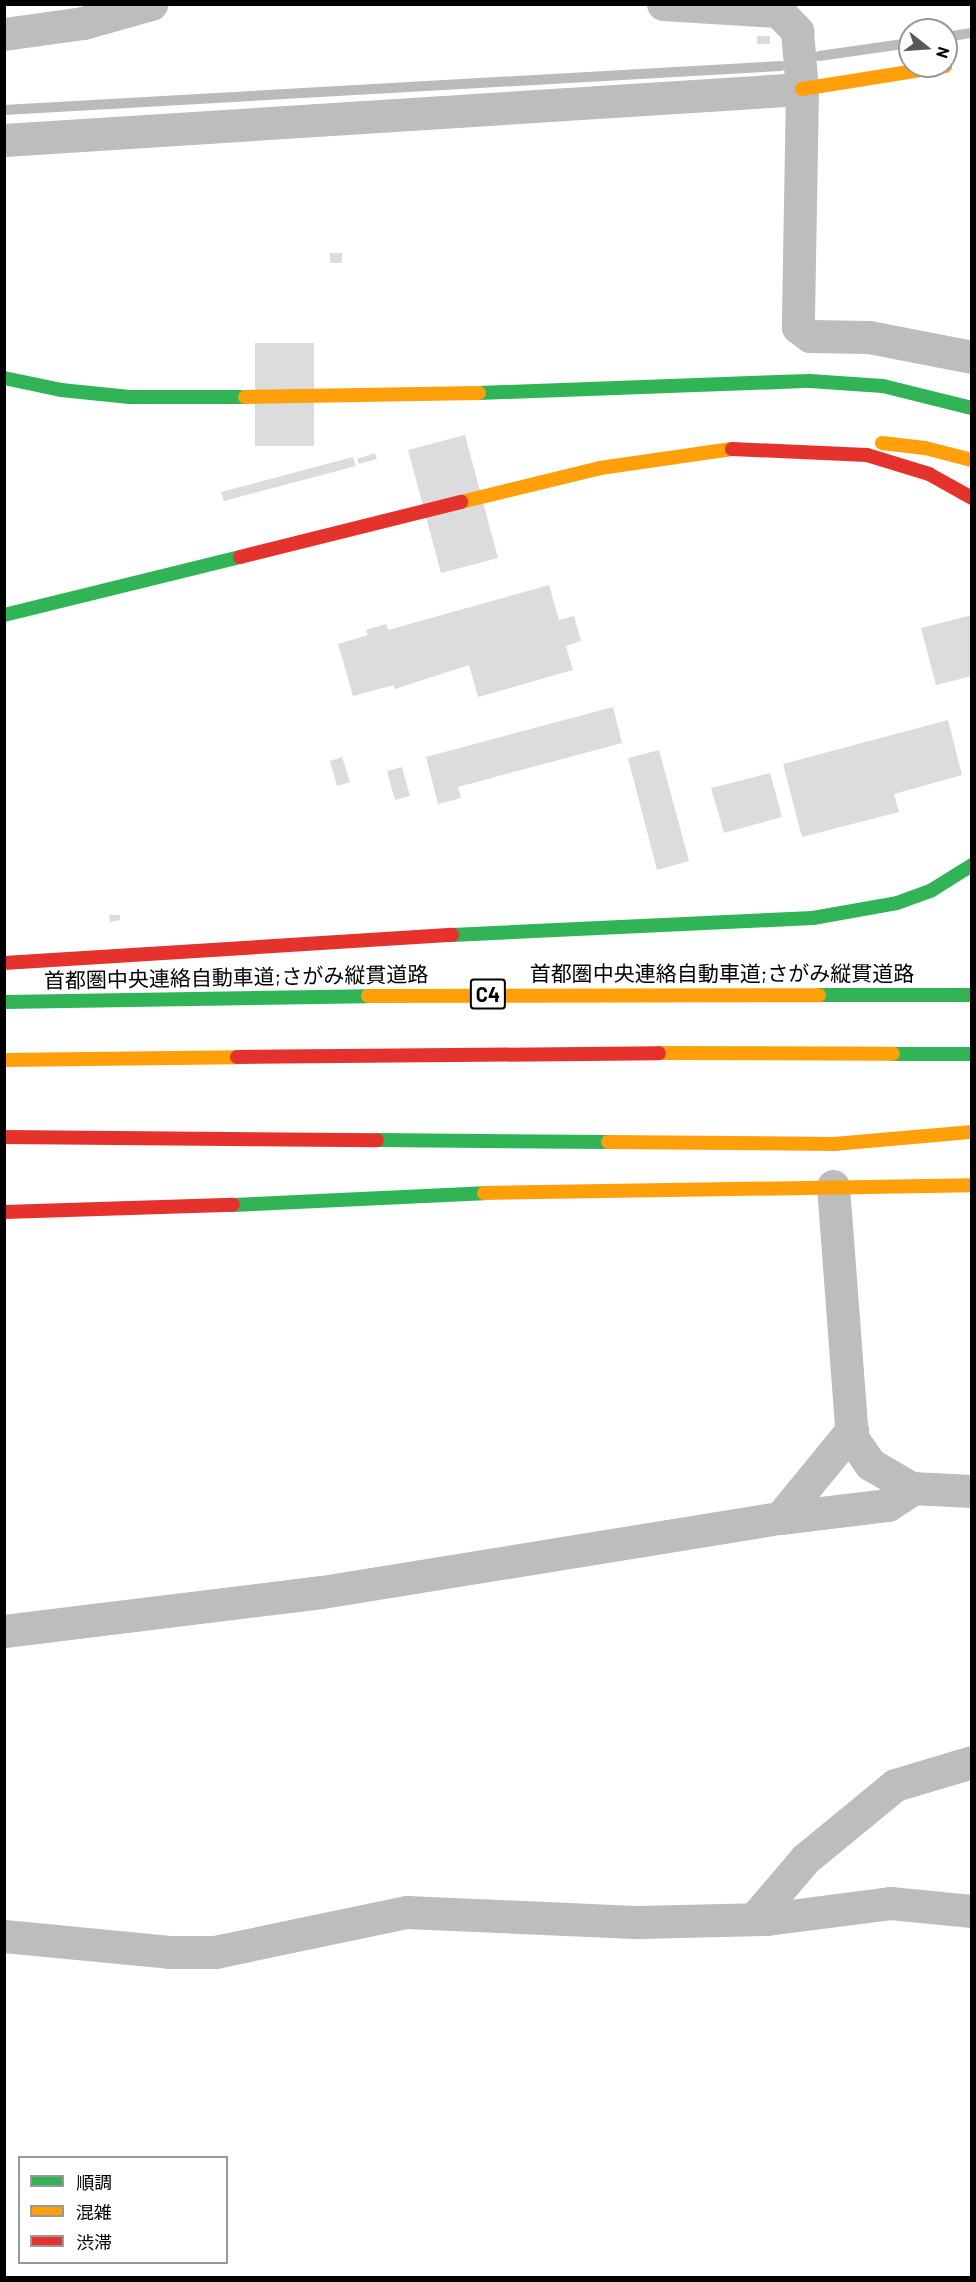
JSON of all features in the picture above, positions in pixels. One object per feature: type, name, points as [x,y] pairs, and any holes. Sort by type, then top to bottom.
[{"type":"main road","points":[[958,64],[963,63]]},
{"type":"main road","points":[[802,89],[898,74]]},
{"type":"main road","points":[[4,378],[61,390],[130,397],[405,396],[766,380],[883,386],[972,408]]},
{"type":"main road","points":[[4,615],[600,468],[654,457],[756,447],[893,444],[972,460]]},
{"type":"main road","points":[[756,447],[867,455],[928,474],[972,498]]},
{"type":"main road","points":[[4,963],[278,943],[813,918],[897,903],[932,890],[972,865]]},
{"type":"main road","name":"首都圏中央連絡自動車道;さがみ縦貫道路","points":[[4,1002],[500,994],[972,995]]},
{"type":"main road","points":[[4,1060],[498,1053],[972,1054]]},
{"type":"main road","points":[[4,1137],[834,1144],[972,1132]]},
{"type":"main road","points":[[4,1212],[89,1212],[566,1189],[972,1185]]},
{"type":"street","points":[[663,4],[777,11],[797,32],[802,89],[798,327],[810,336],[869,337],[972,357]]},
{"type":"street","points":[[4,34],[83,23],[149,5]]},
{"type":"street","points":[[4,140],[802,89]]},
{"type":"street","points":[[833,1186],[852,1438],[870,1464],[914,1488],[972,1491]]},
{"type":"street","points":[[780,1518],[852,1430]]},
{"type":"street","points":[[4,1631],[322,1592],[780,1518],[888,1505],[914,1488]]},
{"type":"street","points":[[753,1919],[805,1859],[895,1785],[972,1762]]},
{"type":"street","points":[[4,1936],[169,1952],[215,1952],[407,1912],[640,1922],[753,1919],[890,1903],[972,1911]]},
{"type":"building","points":[[757,36],[770,36],[770,44],[757,44]]},
{"type":"building","points":[[330,253],[342,253],[342,263],[330,263]]},
{"type":"building","points":[[255,343],[314,343],[314,446],[255,446]]},
{"type":"building","points":[[465,435],[498,558],[441,573],[408,450]]},
{"type":"building","points":[[375,453],[377,459],[359,464],[357,459]]},
{"type":"building","points":[[353,457],[356,466],[224,501],[221,492]]},
{"type":"building","points":[[549,585],[559,620],[574,616],[581,641],[566,646],[573,670],[478,697],[469,665],[395,689],[394,685],[353,696],[338,644],[368,635],[366,630],[386,624],[388,630]]},
{"type":"building","points":[[972,615],[972,676],[936,685],[921,628]]},
{"type":"building","points":[[613,707],[622,743],[458,787],[461,798],[438,804],[426,757]]},
{"type":"building","points":[[948,720],[962,775],[894,794],[899,812],[802,837],[783,764]]},
{"type":"building","points":[[659,750],[689,861],[657,870],[628,758]]},
{"type":"building","points":[[342,757],[350,782],[337,786],[330,761]]},
{"type":"building","points":[[402,767],[410,796],[395,800],[387,771]]},
{"type":"building","points":[[770,773],[782,817],[724,833],[711,788]]},
{"type":"building","points":[[109,915],[120,915],[120,920],[110,922]]},
{"type":"waterway","points":[[958,35],[972,33]]},
{"type":"waterway","points":[[819,56],[898,45]]},
{"type":"waterway","points":[[4,110],[781,66]]},
{"type":"traffic: fast","points":[[4,378],[61,390],[130,397],[245,397]]},
{"type":"traffic: fast","points":[[479,393],[810,381],[883,386],[972,408]]},
{"type":"traffic: fast","points":[[4,615],[240,557]]},
{"type":"traffic: fast","points":[[452,935],[813,918],[897,903],[932,890],[972,865]]},
{"type":"traffic: fast","points":[[819,995],[972,995]]},
{"type":"traffic: fast","points":[[4,1002],[368,996]]},
{"type":"traffic: fast","points":[[893,1054],[972,1054]]},
{"type":"traffic: fast","points":[[377,1140],[608,1142]]},
{"type":"traffic: fast","points":[[233,1205],[484,1193]]},
{"type":"traffic: slow","points":[[802,89],[898,74]]},
{"type":"traffic: slow","points":[[245,397],[479,393]]},
{"type":"traffic: slow","points":[[882,443],[925,448],[972,460]]},
{"type":"traffic: slow","points":[[461,502],[600,468],[732,449]]},
{"type":"traffic: slow","points":[[368,996],[819,995]]},
{"type":"traffic: slow","points":[[659,1053],[893,1054]]},
{"type":"traffic: slow","points":[[4,1060],[237,1057]]},
{"type":"traffic: slow","points":[[608,1142],[834,1144],[972,1132]]},
{"type":"traffic: slow","points":[[484,1193],[972,1185]]},
{"type":"traffic: jam","points":[[732,449],[867,455],[929,474],[972,498]]},
{"type":"traffic: jam","points":[[240,557],[461,502]]},
{"type":"traffic: jam","points":[[4,963],[452,935]]},
{"type":"traffic: jam","points":[[237,1057],[659,1053]]},
{"type":"traffic: jam","points":[[4,1137],[377,1140]]},
{"type":"traffic: jam","points":[[4,1212],[233,1205]]}]
